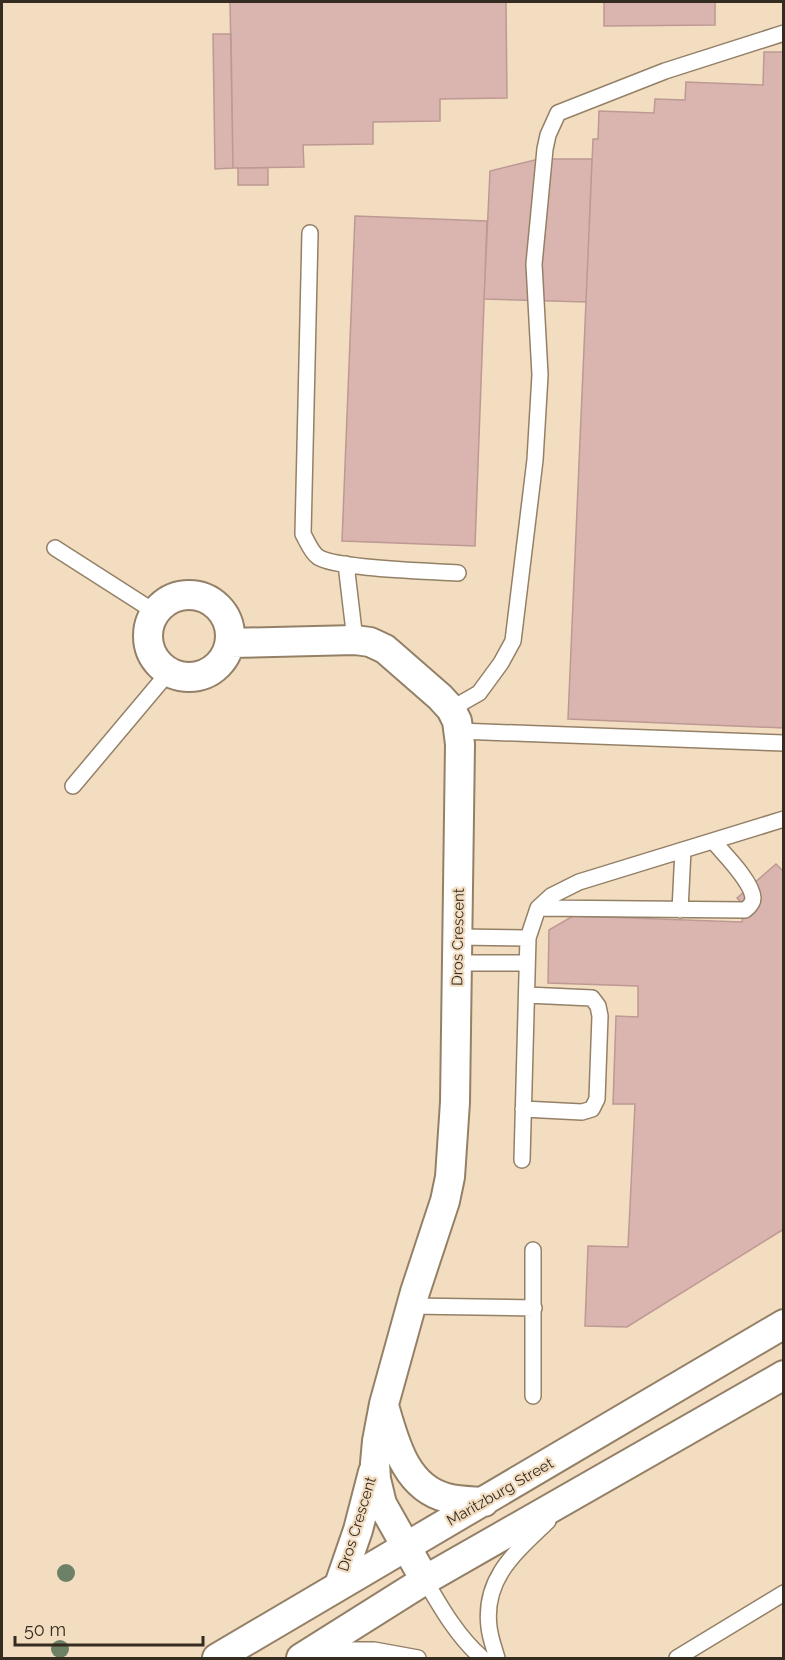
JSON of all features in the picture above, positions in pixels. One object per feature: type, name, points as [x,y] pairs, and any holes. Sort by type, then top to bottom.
[{"type":"street","points":[[187,595],[205,598],[220,609],[229,625],[230,643],[222,662],[207,674],[187,678],[168,673],[156,661],[148,645],[148,628],[155,612],[169,600],[187,595]]},
{"type":"street","points":[[230,643],[355,640],[370,642],[385,649],[441,697],[455,720]]},
{"type":"street","name":"Dros Crescent","points":[[425,1580],[382,1504],[375,1463],[384,1404],[411,1306],[445,1201],[450,1177],[455,1102],[458,950],[455,720]]},
{"type":"street","name":"Maritzburg Street","points":[[217,1659],[783,1324]]},
{"type":"street","points":[[303,1659],[425,1580],[783,1375]]},
{"type":"street","points":[[384,1404],[401,1458],[421,1484],[444,1497],[484,1502]]},
{"type":"street","name":"Dros Crescent","points":[[339,1585],[358,1530],[375,1463]]},
{"type":"lane","points":[[455,720],[479,693],[501,663],[513,641],[535,460],[540,375],[534,264],[545,149],[548,135],[558,113],[665,71],[783,33]]},
{"type":"lane","points":[[310,233],[303,534],[309,547],[319,557],[346,564],[458,573]]},
{"type":"lane","points":[[55,548],[155,612]]},
{"type":"lane","points":[[346,564],[355,640]]},
{"type":"lane","points":[[73,786],[168,673]]},
{"type":"lane","points":[[455,720],[783,743]]},
{"type":"lane","points":[[522,1160],[528,938],[538,908],[551,896],[579,882],[783,819]]},
{"type":"lane","points":[[538,908],[745,910],[752,905],[753,898],[750,890],[713,840]]},
{"type":"lane","points":[[680,910],[683,850]]},
{"type":"lane","points":[[458,950],[528,938]]},
{"type":"lane","points":[[458,950],[527,963]]},
{"type":"lane","points":[[523,1109],[582,1112],[592,1109],[597,1099],[600,1016],[598,1006],[592,998],[526,995]]},
{"type":"lane","points":[[533,1250],[533,1396]]},
{"type":"lane","points":[[411,1306],[534,1308]]},
{"type":"lane","points":[[497,1659],[489,1626],[491,1591],[506,1562],[575,1493]]},
{"type":"lane","points":[[425,1580],[442,1610],[471,1649],[482,1659]]},
{"type":"lane","points":[[677,1659],[783,1593]]},
{"type":"lane","points":[[303,1659],[351,1650],[374,1650],[418,1659]]},
{"type":"building","points":[[230,2],[506,2],[507,98],[440,99],[440,121],[373,122],[373,144],[303,145],[304,167],[233,168]]},
{"type":"building","points":[[604,2],[715,2],[715,25],[604,26]]},
{"type":"building","points":[[213,34],[231,34],[233,168],[215,169]]},
{"type":"building","points":[[764,52],[784,52],[784,728],[568,719],[593,139],[598,139],[599,111],[654,113],[655,99],[685,100],[686,82],[763,85]]},
{"type":"building","points":[[539,159],[592,159],[586,302],[484,299],[490,171]]},
{"type":"building","points":[[238,168],[268,168],[268,185],[238,185]]},
{"type":"building","points":[[355,216],[487,221],[475,546],[342,541]]},
{"type":"building","points":[[776,864],[784,872],[784,1229],[627,1327],[585,1326],[588,1246],[628,1247],[635,1104],[613,1104],[616,1016],[638,1017],[638,986],[548,983],[549,930],[573,916],[742,922],[744,905],[737,898]]}]
